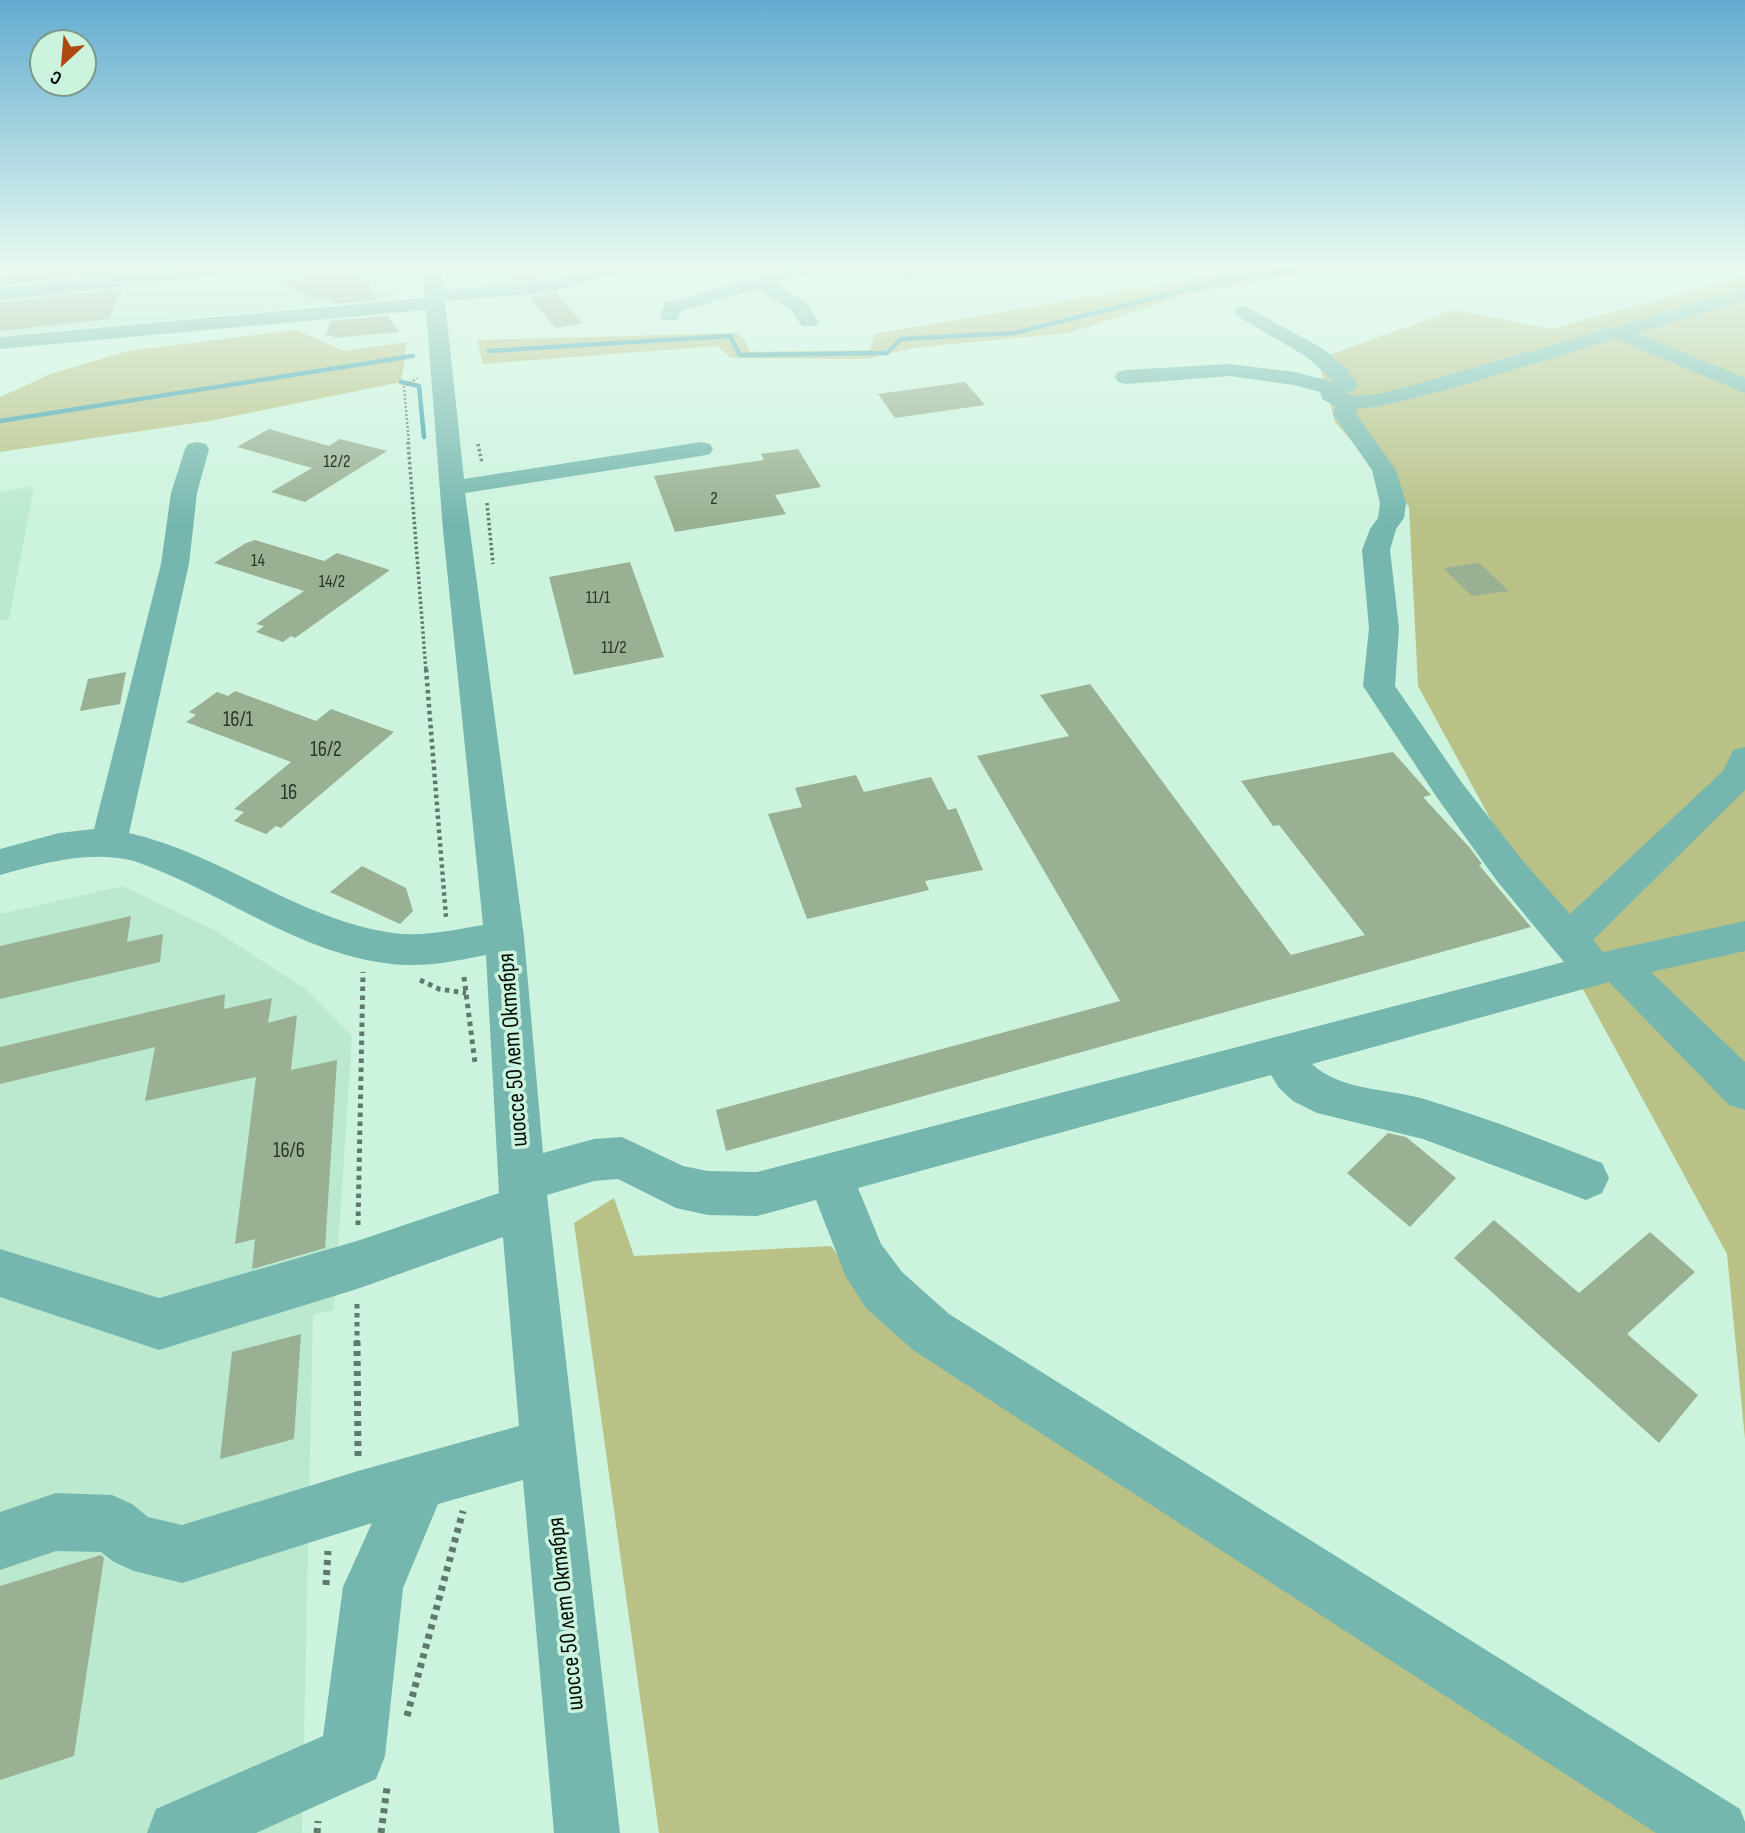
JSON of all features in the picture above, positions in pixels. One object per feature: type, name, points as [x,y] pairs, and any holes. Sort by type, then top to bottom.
[{"type":"street","name":"шоссе 50 лет Октября","points":[[440,354],[452,488],[504,937],[523,1193],[587,1833]]},
{"type":"street","points":[[1317,354],[1340,372],[1347,385],[1340,396],[1344,414],[1384,470],[1394,503],[1391,518],[1383,529],[1376,550],[1384,628],[1379,686],[1510,871],[1593,958],[1745,1091]]},
{"type":"street","points":[[1126,377],[1230,370],[1295,379],[1340,396],[1381,399],[1544,354]]},
{"type":"street","points":[[1667,354],[1745,386]]},
{"type":"street","points":[[109,843],[175,564],[184,494],[197,449]]},
{"type":"street","points":[[452,488],[701,449]]},
{"type":"street","points":[[1593,958],[1738,777],[1745,758]]},
{"type":"street","points":[[0,862],[91,842],[109,843],[173,861],[303,923],[364,942],[456,961],[504,937]]},
{"type":"street","points":[[0,1273],[159,1324],[357,1265],[594,1160],[622,1158],[676,1186],[708,1193],[757,1194],[1280,1053],[1593,958],[1745,936]]},
{"type":"street","points":[[1280,1053],[1294,1075],[1308,1088],[1333,1099],[1423,1119],[1586,1178]]},
{"type":"street","points":[[829,1173],[863,1260],[884,1290],[931,1332],[1716,1833]]},
{"type":"street","points":[[0,1541],[56,1522],[112,1524],[134,1542],[182,1554],[358,1499],[549,1445]]},
{"type":"street","points":[[180,1833],[353,1756],[373,1587],[447,1475]]},
{"type":"path","points":[[419,376],[404,387],[456,961],[474,1063]]},
{"type":"path","points":[[358,1499],[357,1265],[364,942]]},
{"type":"path","points":[[404,1728],[447,1475]]},
{"type":"path","points":[[381,1833],[382,1810],[391,1776]]},
{"type":"shaded area","points":[[119,354],[405,354],[401,382],[215,420],[0,452],[0,397],[51,374]]},
{"type":"shaded area","points":[[480,354],[619,354],[483,364]]},
{"type":"shaded area","points":[[726,354],[889,354],[867,359],[731,358]]},
{"type":"shaded area","points":[[1333,354],[1745,354],[1745,1439],[1727,1254],[1418,686],[1409,507],[1335,422],[1318,359]]},
{"type":"shaded area","points":[[34,486],[9,619],[0,621],[0,492]]},
{"type":"shaded area","points":[[123,886],[216,931],[307,990],[352,1036],[334,1310],[313,1315],[302,1833],[0,1833],[0,914]]},
{"type":"shaded area","points":[[614,1198],[634,1256],[831,1246],[893,1329],[1673,1833],[659,1833],[574,1223]]},
{"type":"building","points":[[965,382],[985,405],[895,418],[878,394]]},
{"type":"building","points":[[269,429],[329,446],[340,439],[387,451],[305,502],[271,492],[312,468],[237,447]]},
{"type":"building","points":[[798,449],[821,487],[775,495],[786,514],[675,532],[654,476],[764,460],[761,454]]},
{"type":"building","points":[[255,540],[324,561],[337,553],[390,570],[295,638],[291,636],[283,642],[256,632],[264,626],[256,624],[304,591],[214,563]]},
{"type":"building","points":[[630,562],[664,657],[574,675],[549,577]]},
{"type":"building","points":[[1479,563],[1509,591],[1472,596],[1443,568]]},
{"type":"building","points":[[126,672],[120,704],[80,711],[88,679]]},
{"type":"building","points":[[1090,684],[1291,955],[1365,935],[1279,825],[1273,826],[1241,781],[1393,752],[1431,795],[1423,797],[1469,847],[1482,864],[1479,865],[1531,927],[726,1151],[716,1110],[1120,1001],[977,756],[1069,736],[1040,695]]},
{"type":"building","points":[[235,691],[316,721],[331,709],[394,732],[281,828],[276,826],[266,834],[234,821],[244,812],[234,809],[291,762],[186,722],[196,715],[189,712],[217,692],[228,696]]},
{"type":"building","points":[[856,775],[864,792],[931,777],[948,810],[956,808],[983,870],[925,881],[929,890],[807,919],[768,814],[802,807],[795,788]]},
{"type":"building","points":[[362,866],[406,888],[413,911],[400,924],[330,892]]},
{"type":"building","points":[[131,916],[127,942],[163,934],[160,962],[0,999],[0,946]]},
{"type":"building","points":[[225,994],[224,1009],[272,998],[268,1023],[297,1015],[291,1070],[337,1060],[325,1248],[252,1269],[255,1239],[235,1244],[256,1077],[145,1101],[155,1047],[0,1084],[0,1047]]},
{"type":"building","points":[[1388,1133],[1406,1137],[1456,1178],[1410,1227],[1347,1173]]},
{"type":"building","points":[[1494,1220],[1579,1293],[1650,1232],[1695,1272],[1627,1334],[1698,1395],[1659,1443],[1454,1258]]},
{"type":"building","points":[[301,1334],[294,1439],[220,1459],[232,1352]]},
{"type":"building","points":[[101,1555],[104,1558],[74,1756],[0,1780],[0,1586]]},
{"type":"waterway","points":[[739,354],[847,354]]},
{"type":"waterway","points":[[0,421],[413,356]]},
{"type":"waterway","points":[[401,382],[419,386],[424,437]]}]
